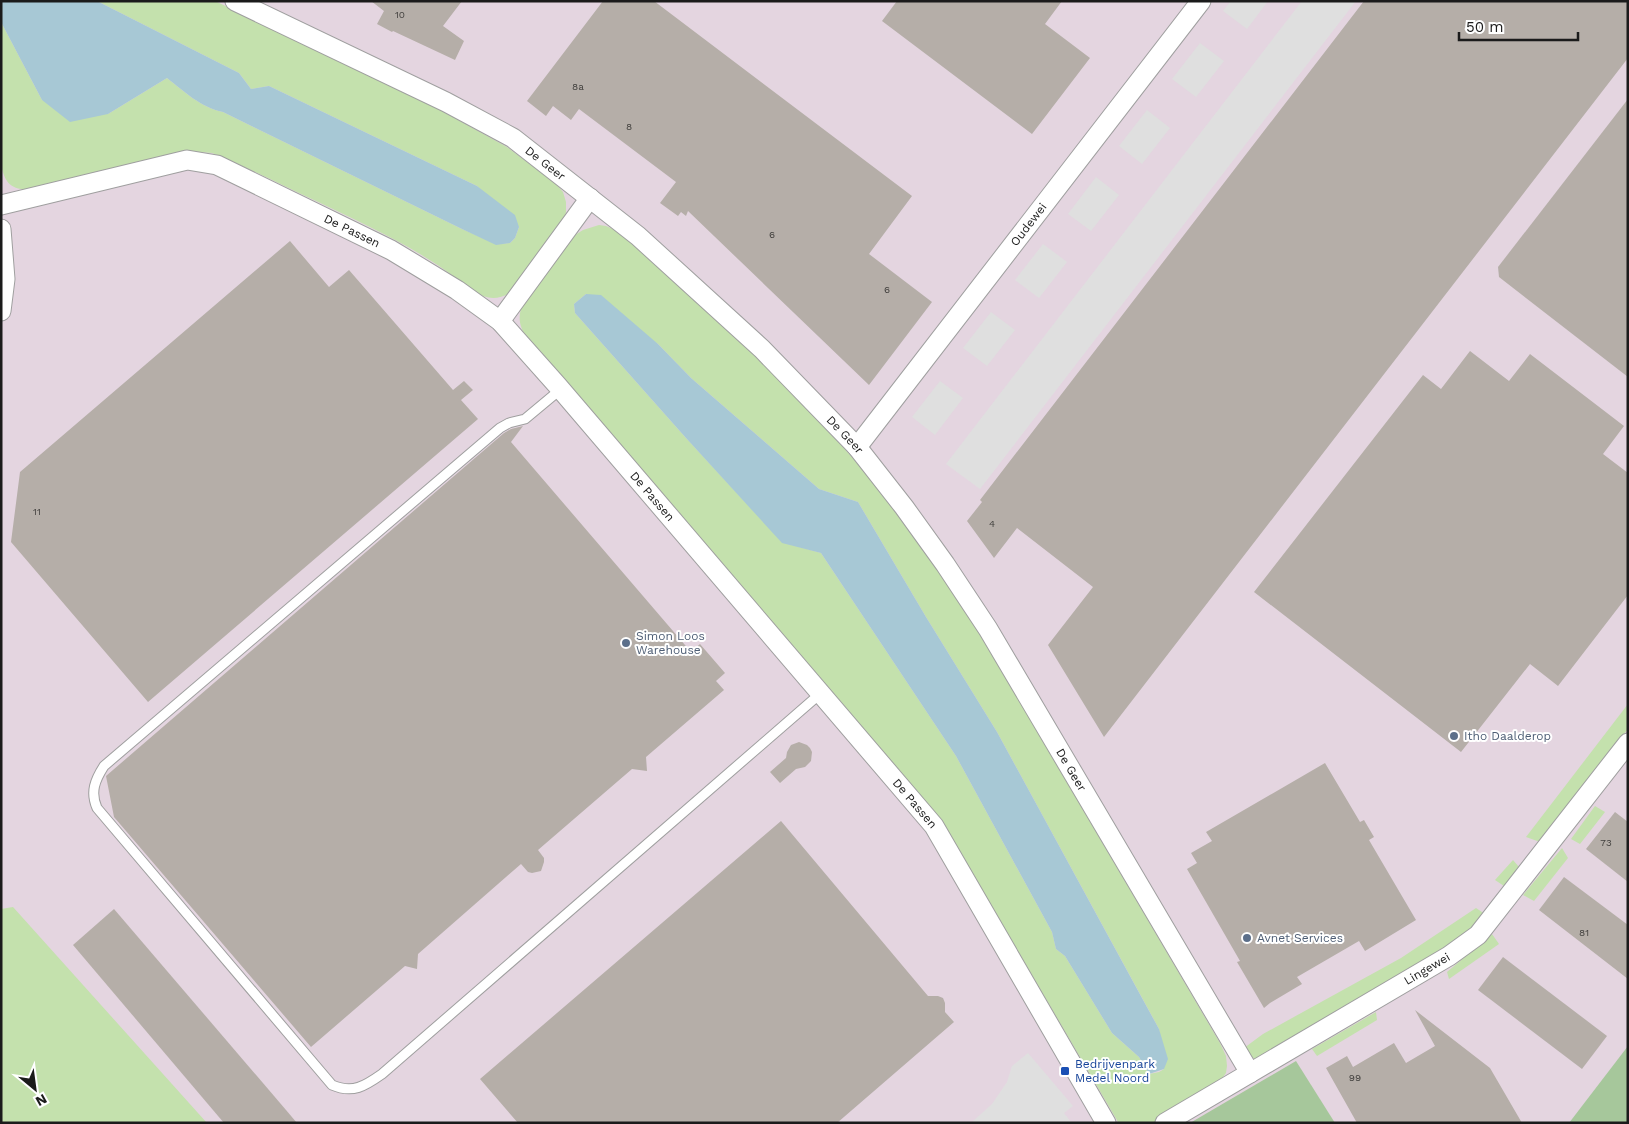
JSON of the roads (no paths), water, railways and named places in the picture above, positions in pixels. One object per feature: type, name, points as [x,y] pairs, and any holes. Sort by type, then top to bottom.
[{"type":"street","name":"De Geer","points":[[236,1],[446,102],[513,138],[638,236],[762,349],[857,447],[904,507],[988,629],[1250,1074]]},
{"type":"street","name":"Oudewei","points":[[857,447],[1201,1]]},
{"type":"street","name":"De Passen","points":[[1,205],[187,160],[217,165],[391,250],[457,290],[500,321],[561,389],[934,826],[1106,1123]]},
{"type":"street","points":[[500,321],[590,198]]},
{"type":"street","points":[[1,229],[5,279],[1,311]]},
{"type":"street","name":"Lingewei","points":[[1165,1123],[1449,956],[1478,935],[1628,743]]},
{"type":"lane","points":[[561,389],[525,418],[500,428],[104,766],[98,776],[93,792],[97,808],[332,1085],[348,1090],[359,1088],[382,1074],[821,693]]},
{"type":"water","points":[[1,1],[97,1],[239,73],[251,89],[269,86],[477,186],[515,215],[519,227],[515,238],[510,243],[496,245],[223,112],[207,107],[167,78],[108,114],[70,122],[42,100],[1,22]]},
{"type":"water","points":[[586,294],[601,295],[658,344],[691,378],[819,489],[858,502],[997,732],[1159,1029],[1168,1059],[1164,1069],[1149,1074],[1139,1057],[1112,1033],[1065,956],[1056,949],[1052,932],[956,756],[821,553],[782,543],[686,438],[575,313],[574,304]]},
{"type":"place","name":"Simon Loos Warehouse","points":[[626,643]]},
{"type":"place","name":"Itho Daalderop","points":[[1454,736]]},
{"type":"place","name":"Avnet Services","points":[[1247,938]]},
{"type":"place","name":"Bedrijvenpark Medel Noord","points":[[1065,1071]]}]
